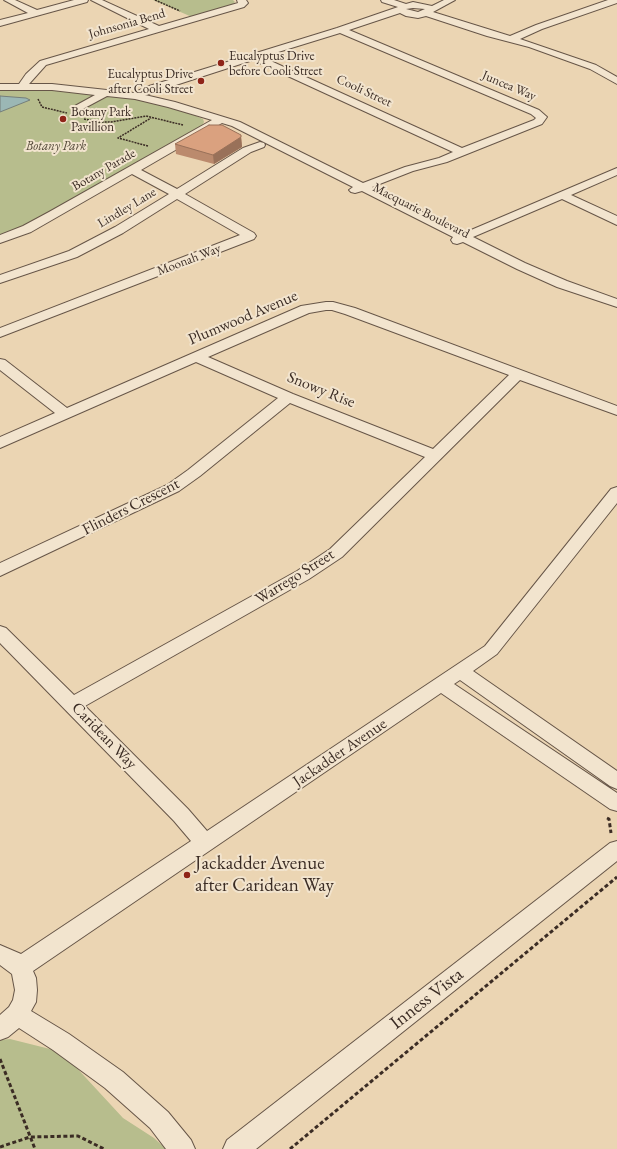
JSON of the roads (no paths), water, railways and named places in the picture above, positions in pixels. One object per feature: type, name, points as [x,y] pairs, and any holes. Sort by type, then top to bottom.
[{"type":"street","points":[[8,0],[36,13]]},
{"type":"street","points":[[0,23],[84,0]]},
{"type":"street","points":[[94,0],[157,29]]},
{"type":"street","name":"Johnsonia Bend","points":[[23,86],[30,76],[43,63],[241,5],[244,3],[241,0]]},
{"type":"street","points":[[385,0],[408,9],[428,12],[511,40],[532,45],[593,67],[617,81]]},
{"type":"street","points":[[135,96],[150,89],[344,32],[408,9],[451,0]]},
{"type":"street","points":[[511,40],[522,34],[617,0]]},
{"type":"street","points":[[428,12],[436,2]]},
{"type":"street","points":[[595,8],[609,12]]},
{"type":"street","name":"Juncea Way","points":[[344,32],[535,112],[542,117],[538,122],[443,160],[409,169],[357,189]]},
{"type":"street","points":[[150,99],[166,89],[258,58]]},
{"type":"street","name":"Cooli Street","points":[[258,58],[461,152]]},
{"type":"street","name":"Macquarie Boulevard","points":[[0,87],[23,86],[108,92],[135,96],[201,113],[236,124],[357,189],[552,290],[617,313]]},
{"type":"street","points":[[80,113],[108,92]]},
{"type":"street","name":"Macquarie Boulevard","points":[[220,120],[229,130],[357,189]]},
{"type":"street","name":"Botany Parade","points":[[0,239],[27,229],[53,215],[220,120]]},
{"type":"street","name":"Lindley Lane","points":[[0,278],[14,276],[73,254],[119,230],[247,150],[260,145]]},
{"type":"street","name":"Moonah Way","points":[[0,333],[250,236],[153,180],[132,170]]},
{"type":"street","points":[[458,240],[617,171]]},
{"type":"street","points":[[562,195],[617,221]]},
{"type":"street","name":"Macquarie Boulevard","points":[[458,240],[562,284],[617,303]]},
{"type":"street","name":"Plumwood Avenue","points":[[0,443],[306,308],[333,306],[350,311],[617,411]]},
{"type":"street","name":"Snowy Rise","points":[[196,357],[288,397],[434,455]]},
{"type":"street","points":[[0,363],[65,414]]},
{"type":"street","name":"Warrego Street","points":[[73,704],[303,575],[336,553],[518,374]]},
{"type":"street","name":"Flinders Crescent","points":[[0,570],[173,488],[194,473],[288,397]]},
{"type":"street","name":"Jackadder Avenue","points":[[20,967],[492,650],[617,492]]},
{"type":"street","name":"Caridean Way","points":[[0,632],[73,704],[181,815],[205,843]]},
{"type":"street","points":[[461,672],[617,780]]},
{"type":"street","points":[[442,685],[610,809]]},
{"type":"street","name":"Inness Vista","points":[[236,1149],[612,842]]},
{"type":"street","points":[[0,955],[11,959],[20,967],[25,978],[26,990],[24,1002],[8,1021],[61,1042],[114,1080],[158,1120],[182,1149]]},
{"type":"water","points":[[0,96],[26,98],[30,100],[0,112]]},
{"type":"place","name":"Eucalyptus Drive before Cooli Street","points":[[221,63]]},
{"type":"place","name":"Eucalyptus Drive after Cooli Street","points":[[201,81]]},
{"type":"place","name":"Botany Park Pavillion","points":[[63,119]]},
{"type":"place","name":"Jackadder Avenue after Caridean Way","points":[[187,875]]},
{"type":"park label","name":"Botany Park","points":[[56,146]]}]
